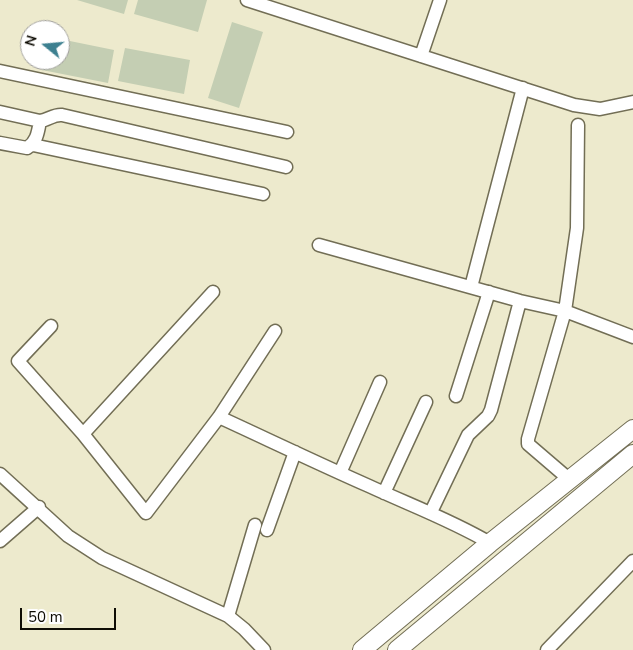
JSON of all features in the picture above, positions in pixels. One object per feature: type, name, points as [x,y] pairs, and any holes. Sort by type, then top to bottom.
[{"type":"main road","points":[[362,650],[490,543],[633,429]]},
{"type":"main road","points":[[396,650],[633,454]]},
{"type":"street","points":[[247,0],[574,105],[600,109],[633,102]]},
{"type":"street","points":[[422,56],[440,0]]},
{"type":"street","points":[[0,71],[287,132]]},
{"type":"street","points":[[471,287],[523,88]]},
{"type":"street","points":[[0,112],[40,121],[62,115],[286,167]]},
{"type":"street","points":[[0,143],[27,148],[33,145],[40,121]]},
{"type":"street","points":[[570,480],[528,444],[528,439],[565,311],[572,252],[577,228],[578,125]]},
{"type":"street","points":[[33,145],[263,194]]},
{"type":"street","points":[[319,246],[520,301],[565,311],[633,337]]},
{"type":"street","points":[[83,434],[212,292]]},
{"type":"street","points":[[456,396],[489,292]]},
{"type":"street","points":[[431,512],[468,435],[488,416],[491,410],[520,301]]},
{"type":"street","points":[[51,326],[18,361],[83,434],[146,513],[219,418],[275,331]]},
{"type":"street","points":[[340,473],[380,382]]},
{"type":"street","points":[[384,493],[426,402]]},
{"type":"street","points":[[219,418],[384,493],[431,512],[490,543]]},
{"type":"street","points":[[228,616],[261,527],[295,452]]},
{"type":"street","points":[[1,478],[38,507],[68,536],[102,558],[228,616],[244,628],[264,650]]},
{"type":"street","points":[[0,541],[38,507]]},
{"type":"street","points":[[547,650],[633,561]]},
{"type":"building","points":[[77,0],[128,0],[124,14]]},
{"type":"building","points":[[138,0],[207,0],[198,32],[134,14]]},
{"type":"building","points":[[232,22],[263,32],[239,108],[208,98]]},
{"type":"building","points":[[70,41],[114,50],[108,83],[42,70],[70,70]]},
{"type":"building","points":[[125,48],[190,60],[184,94],[118,81]]}]
